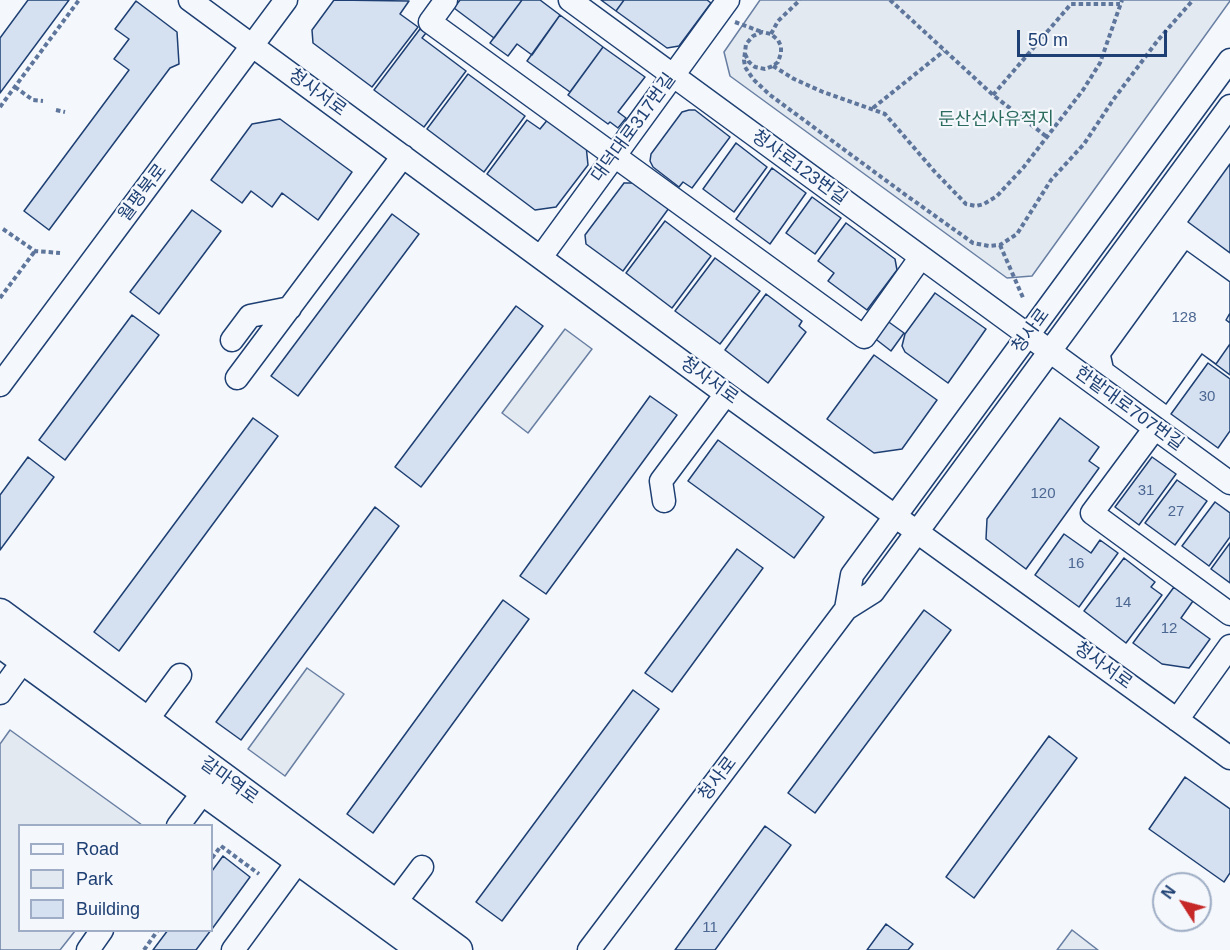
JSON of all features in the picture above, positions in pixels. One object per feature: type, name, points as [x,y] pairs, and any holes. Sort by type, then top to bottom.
[{"type":"main road","name":"갈마역로","points":[[0,613],[458,950]]},
{"type":"main road","name":"갈마역로","points":[[0,643],[422,950]]},
{"type":"street","name":"청사서로","points":[[190,0],[726,394],[1230,758]]},
{"type":"street","name":"월평북로","points":[[0,385],[286,0]]},
{"type":"street","points":[[446,0],[430,22],[864,337],[921,257]]},
{"type":"street","name":"청사로123번길","points":[[570,0],[1028,335]]},
{"type":"street","name":"대덕대로317번길","points":[[541,257],[673,75],[727,9]]},
{"type":"street","name":"청사로","points":[[846,609],[852,575],[1230,60]]},
{"type":"street","name":"청사로","points":[[590,950],[846,609],[873,592],[1230,106]]},
{"type":"street","points":[[237,378],[403,156]]},
{"type":"street","points":[[232,340],[250,316],[290,308]]},
{"type":"street","name":"한밭대로707번길","points":[[1028,335],[1155,428],[1227,474]]},
{"type":"street","points":[[664,501],[661,482],[726,394]]},
{"type":"street","points":[[1155,428],[1092,513],[1230,614]]},
{"type":"street","points":[[1177,720],[1230,645]]},
{"type":"street","points":[[0,693],[24,660]]},
{"type":"street","points":[[147,720],[180,675]]},
{"type":"street","points":[[179,824],[204,791]]},
{"type":"street","points":[[233,950],[299,860]]},
{"type":"street","points":[[395,903],[422,867]]},
{"type":"street","points":[[88,950],[101,932]]},
{"type":"path","points":[[0,107],[79,0]]},
{"type":"path","points":[[771,34],[778,21],[800,0]]},
{"type":"path","points":[[890,0],[993,95],[1047,136]]},
{"type":"path","points":[[1067,0],[1071,4]]},
{"type":"path","points":[[762,32],[753,36],[746,44],[745,67],[753,79],[806,122],[973,243],[989,246],[1000,245],[1017,234],[1051,180],[1084,144],[1113,100],[1158,40],[1193,0]]},
{"type":"path","points":[[773,66],[794,79],[823,92],[885,114],[966,204],[976,206],[997,196],[1023,168],[1100,63],[1121,2],[1071,4],[993,95]]},
{"type":"path","points":[[727,9],[762,32],[771,34],[781,46],[778,62],[765,69],[755,67],[745,54]]},
{"type":"path","points":[[873,108],[944,51]]},
{"type":"path","points":[[15,87],[33,100],[43,101]]},
{"type":"path","points":[[56,111],[65,112]]},
{"type":"path","points":[[3,229],[35,250],[60,253]]},
{"type":"path","points":[[1000,245],[1024,300]]},
{"type":"path","points":[[0,298],[35,250]]},
{"type":"path","points":[[213,857],[221,846],[259,874]]},
{"type":"path","points":[[144,950],[157,932]]},
{"type":"green space","name":"둔산선사유적지","points":[[760,0],[1230,1],[1032,276],[1007,278],[730,76],[724,52]]},
{"type":"green space","points":[[565,329],[592,349],[528,433],[502,413]]},
{"type":"green space","points":[[307,668],[344,694],[285,776],[248,749]]},
{"type":"green space","points":[[10,730],[141,824],[18,824],[18,932],[74,932],[60,950],[0,950],[0,744]]},
{"type":"green space","points":[[1072,930],[1098,950],[1057,950]]},
{"type":"building","points":[[28,0],[69,0],[0,93],[0,38]]},
{"type":"building","points":[[334,0],[409,1],[400,14],[418,27],[372,87],[313,43],[312,30]]},
{"type":"building","points":[[460,0],[522,0],[494,38],[454,8]]},
{"type":"building","points":[[522,0],[540,0],[560,15],[532,55],[517,44],[508,56],[490,43]]},
{"type":"building","points":[[601,0],[624,0],[616,11]]},
{"type":"building","points":[[624,0],[707,0],[711,3],[679,46],[667,48],[616,11]]},
{"type":"building","points":[[136,1],[177,32],[179,64],[170,68],[49,230],[24,211],[129,70],[114,59],[129,39],[115,29]]},
{"type":"building","points":[[560,15],[603,47],[570,92],[527,61]]},
{"type":"building","points":[[420,29],[426,33],[422,38],[466,71],[424,127],[374,90]]},
{"type":"building","points":[[603,47],[645,77],[618,112],[626,118],[618,128],[610,122],[608,124],[568,95]]},
{"type":"building","points":[[468,74],[525,116],[484,172],[427,129]]},
{"type":"building","points":[[695,110],[730,137],[692,188],[683,182],[679,187],[653,167],[650,161],[651,154],[682,112]]},
{"type":"building","points":[[549,118],[586,145],[588,165],[556,207],[535,210],[487,174],[527,120],[540,129]]},
{"type":"building","points":[[280,119],[352,172],[318,220],[282,193],[272,207],[251,191],[242,203],[211,180],[252,124]]},
{"type":"building","points":[[736,143],[767,167],[734,212],[703,189]]},
{"type":"building","points":[[1230,164],[1230,253],[1188,222]]},
{"type":"building","points":[[772,168],[806,193],[770,244],[736,219]]},
{"type":"building","points":[[624,183],[635,183],[669,208],[623,271],[586,244],[585,235]]},
{"type":"building","points":[[812,197],[841,218],[815,254],[786,233]]},
{"type":"building","points":[[192,210],[221,231],[159,314],[130,292]]},
{"type":"building","points":[[392,214],[419,234],[298,396],[271,376]]},
{"type":"building","points":[[665,221],[711,256],[672,308],[626,273]]},
{"type":"building","points":[[846,223],[895,259],[897,270],[867,310],[828,281],[834,273],[818,261]]},
{"type":"building","points":[[1187,251],[1230,282],[1230,375],[1202,354],[1166,404],[1113,365],[1111,356]]},
{"type":"building","points":[[1187,251],[1230,282],[1230,313],[1226,320],[1230,323],[1230,344],[1216,364],[1202,354],[1166,404],[1113,365],[1111,356]]},
{"type":"building","points":[[715,258],[760,291],[720,344],[675,311]]},
{"type":"building","points":[[935,293],[986,329],[948,383],[905,352],[902,346],[905,334]]},
{"type":"building","points":[[766,294],[802,321],[799,326],[806,332],[768,383],[725,350]]},
{"type":"building","points":[[516,306],[543,326],[421,487],[395,467]]},
{"type":"building","points":[[132,315],[159,335],[65,460],[39,440]]},
{"type":"building","points":[[886,320],[904,333],[891,351],[873,337]]},
{"type":"building","points":[[874,355],[937,400],[902,449],[874,453],[827,419]]},
{"type":"building","points":[[1208,363],[1230,379],[1230,431],[1218,448],[1171,414]]},
{"type":"building","points":[[650,396],[677,415],[546,594],[520,576]]},
{"type":"building","points":[[253,418],[278,436],[119,651],[94,632]]},
{"type":"building","points":[[1060,418],[1099,447],[1089,461],[1099,468],[1026,569],[986,539],[987,519]]},
{"type":"building","points":[[718,440],[824,517],[794,558],[688,481]]},
{"type":"building","points":[[28,457],[54,477],[0,550],[0,495]]},
{"type":"building","points":[[1152,457],[1176,474],[1139,525],[1115,507]]},
{"type":"building","points":[[1177,480],[1207,501],[1175,545],[1145,523]]},
{"type":"building","points":[[1215,502],[1230,513],[1230,537],[1209,566],[1182,546]]},
{"type":"building","points":[[375,507],[399,526],[241,740],[216,722]]},
{"type":"building","points":[[1064,534],[1091,553],[1100,540],[1118,553],[1079,607],[1035,575]]},
{"type":"building","points":[[1230,543],[1230,583],[1211,569]]},
{"type":"building","points":[[737,549],[763,568],[672,692],[645,673]]},
{"type":"building","points":[[1124,558],[1155,582],[1151,587],[1162,595],[1126,643],[1084,611]]},
{"type":"building","points":[[1174,587],[1193,601],[1181,618],[1210,639],[1189,668],[1162,664],[1133,643]]},
{"type":"building","points":[[503,600],[529,619],[373,833],[347,814]]},
{"type":"building","points":[[924,610],[951,630],[815,813],[788,793]]},
{"type":"building","points":[[633,690],[659,709],[502,921],[476,902]]},
{"type":"building","points":[[1049,736],[1077,758],[974,898],[946,877]]},
{"type":"building","points":[[1185,777],[1230,809],[1230,873],[1224,882],[1149,829]]},
{"type":"building","points":[[765,826],[791,845],[715,950],[675,950]]},
{"type":"building","points":[[223,856],[250,877],[213,928],[213,870]]},
{"type":"building","points":[[886,924],[913,944],[908,950],[867,950]]},
{"type":"building","points":[[166,932],[210,932],[196,950],[153,950]]}]
